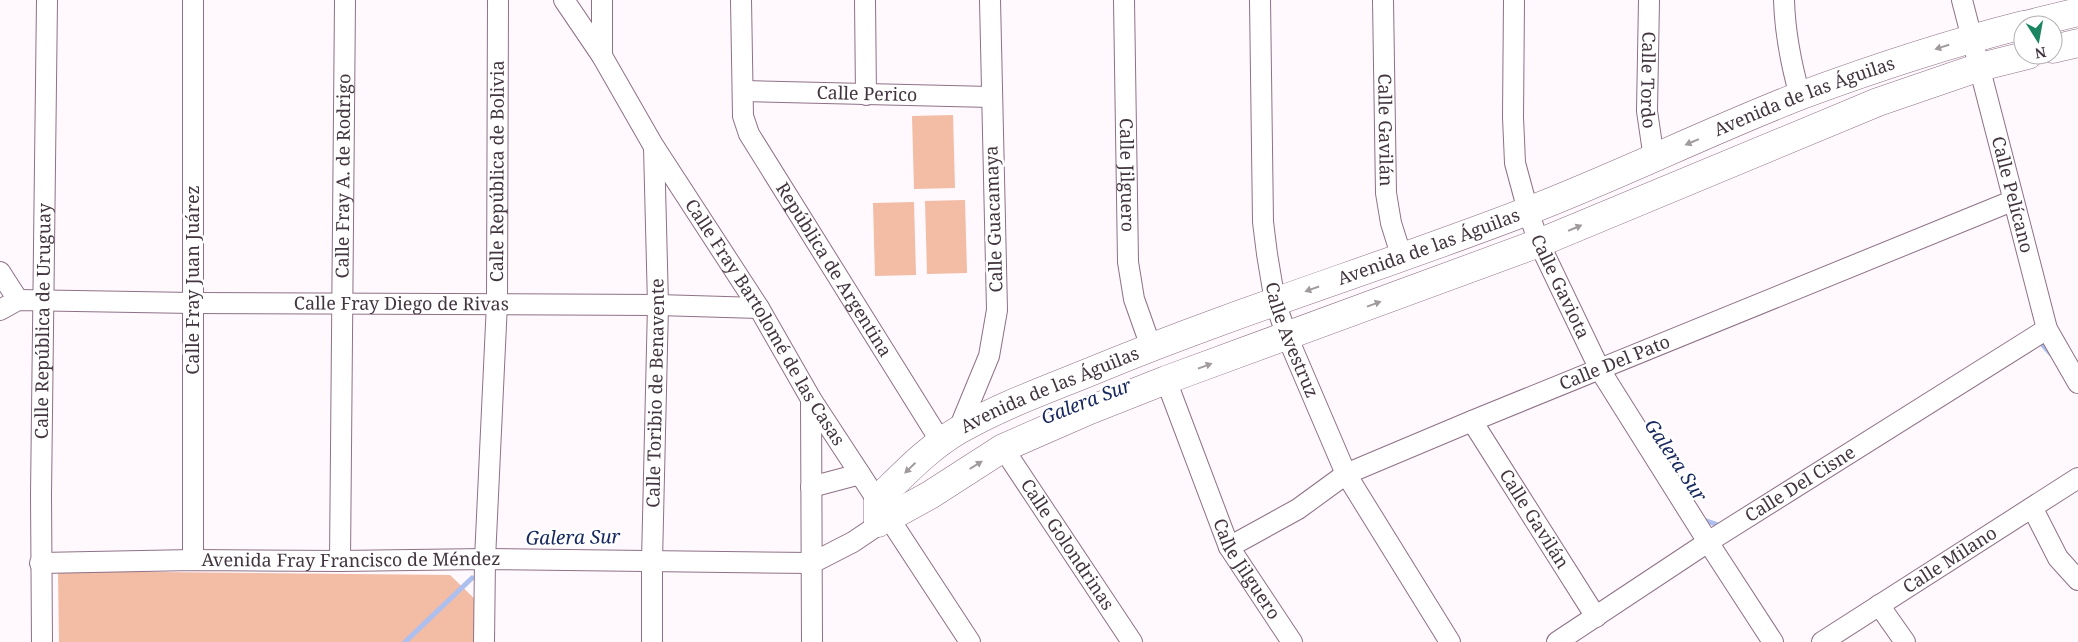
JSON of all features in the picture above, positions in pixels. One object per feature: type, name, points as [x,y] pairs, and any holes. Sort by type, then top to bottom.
[{"type":"street","name":"Calle República de Uruguay","points":[[42,642],[40,563],[47,0]]},
{"type":"street","name":"Calle Fray Juan Juárez","points":[[193,0],[193,560]]},
{"type":"street","name":"Calle Fray A. de Rodrigo","points":[[340,561],[345,0]]},
{"type":"street","name":"Calle República de Bolivia","points":[[484,642],[485,559],[497,303],[498,0]]},
{"type":"street","name":"Calle Fray Bartolomé de las Casas","points":[[564,0],[602,56],[654,145],[759,308],[811,399],[860,474],[882,513],[966,640]]},
{"type":"street","points":[[602,0],[602,56]]},
{"type":"street","name":"República de Argentina","points":[[741,0],[744,116],[749,134],[950,437]]},
{"type":"street","points":[[865,0],[866,95]]},
{"type":"street","name":"Calle Guacamaya","points":[[950,437],[990,356],[997,310],[990,0]]},
{"type":"street","name":"Calle Jilguero","points":[[1124,0],[1128,262],[1134,299],[1151,347]]},
{"type":"street","name":"Calle Avestruz","points":[[1260,0],[1263,222],[1266,254],[1275,302],[1287,336],[1346,474],[1450,642]]},
{"type":"street","name":"Calle Gavilán","points":[[1384,0],[1386,193],[1390,222],[1402,258]]},
{"type":"street","name":"Calle Gaviota","points":[[1514,0],[1513,117],[1515,154],[1528,211],[1539,243],[1600,370],[1773,642]]},
{"type":"street","name":"Calle Tordo","points":[[1649,0],[1647,111],[1654,159]]},
{"type":"street","points":[[1784,0],[1784,27],[1790,61],[1800,96]]},
{"type":"street","name":"Calle Pelícano","points":[[1962,0],[2012,201],[2047,330],[2078,383]]},
{"type":"street","name":"Avenida de las Águilas","points":[[2063,16],[2078,12]]},
{"type":"street","name":"Avenida de las Águilas","points":[[882,513],[918,461],[950,437],[1000,409],[1151,347],[1528,211],[1800,96],[1885,65],[1972,38],[2013,28]]},
{"type":"street","points":[[2063,47],[2078,43]]},
{"type":"street","name":"Avenida de las Águilas","points":[[882,513],[930,495],[1003,448],[1090,410],[1166,380],[1539,243],[1878,102],[1980,67],[2013,59]]},
{"type":"street","name":"Calle Perico","points":[[743,91],[991,97]]},
{"type":"street","name":"Calle Toribio de Benavente","points":[[652,642],[658,305],[654,145]]},
{"type":"street","name":"Calle Del Pato","points":[[1229,547],[1298,509],[1346,474],[2012,201]]},
{"type":"street","points":[[0,272],[18,300],[0,310]]},
{"type":"street","name":"Calle Fray Diego de Rivas","points":[[18,300],[342,304],[497,303],[759,308]]},
{"type":"street","name":"Calle Del Cisne","points":[[1557,642],[1708,542],[2047,330]]},
{"type":"street","name":"Calle Jilguero","points":[[1166,380],[1229,547],[1292,642]]},
{"type":"street","points":[[811,399],[812,642]]},
{"type":"street","name":"Calle Gavilán","points":[[1472,421],[1596,617]]},
{"type":"street","name":"Calle Golondrinas","points":[[1003,448],[1132,642]]},
{"type":"street","points":[[811,487],[860,474]]},
{"type":"street","name":"Calle Milano","points":[[1822,642],[2033,509],[2078,478]]},
{"type":"street","points":[[2033,509],[2058,558],[2078,580]]},
{"type":"street","name":"Avenida Fray Francisco de Méndez","points":[[40,563],[193,560],[340,561],[485,559],[812,563],[853,542],[882,513]]},
{"type":"street","points":[[1879,605],[1905,642]]},
{"type":"shaded area","points":[[953,115],[955,188],[914,189],[912,116]]},
{"type":"shaded area","points":[[965,200],[967,273],[927,274],[925,201]]},
{"type":"shaded area","points":[[914,202],[916,275],[875,276],[873,203]]},
{"type":"shaded area","points":[[58,571],[450,575],[480,604],[479,642],[59,642]]},
{"type":"waterway","name":"Galera Sur","points":[[2037,343],[2041,343],[2051,354]]},
{"type":"waterway","name":"Galera Sur","points":[[1701,519],[1721,526]]},
{"type":"waterway","name":"Galera Sur","points":[[405,642],[472,578]]}]
